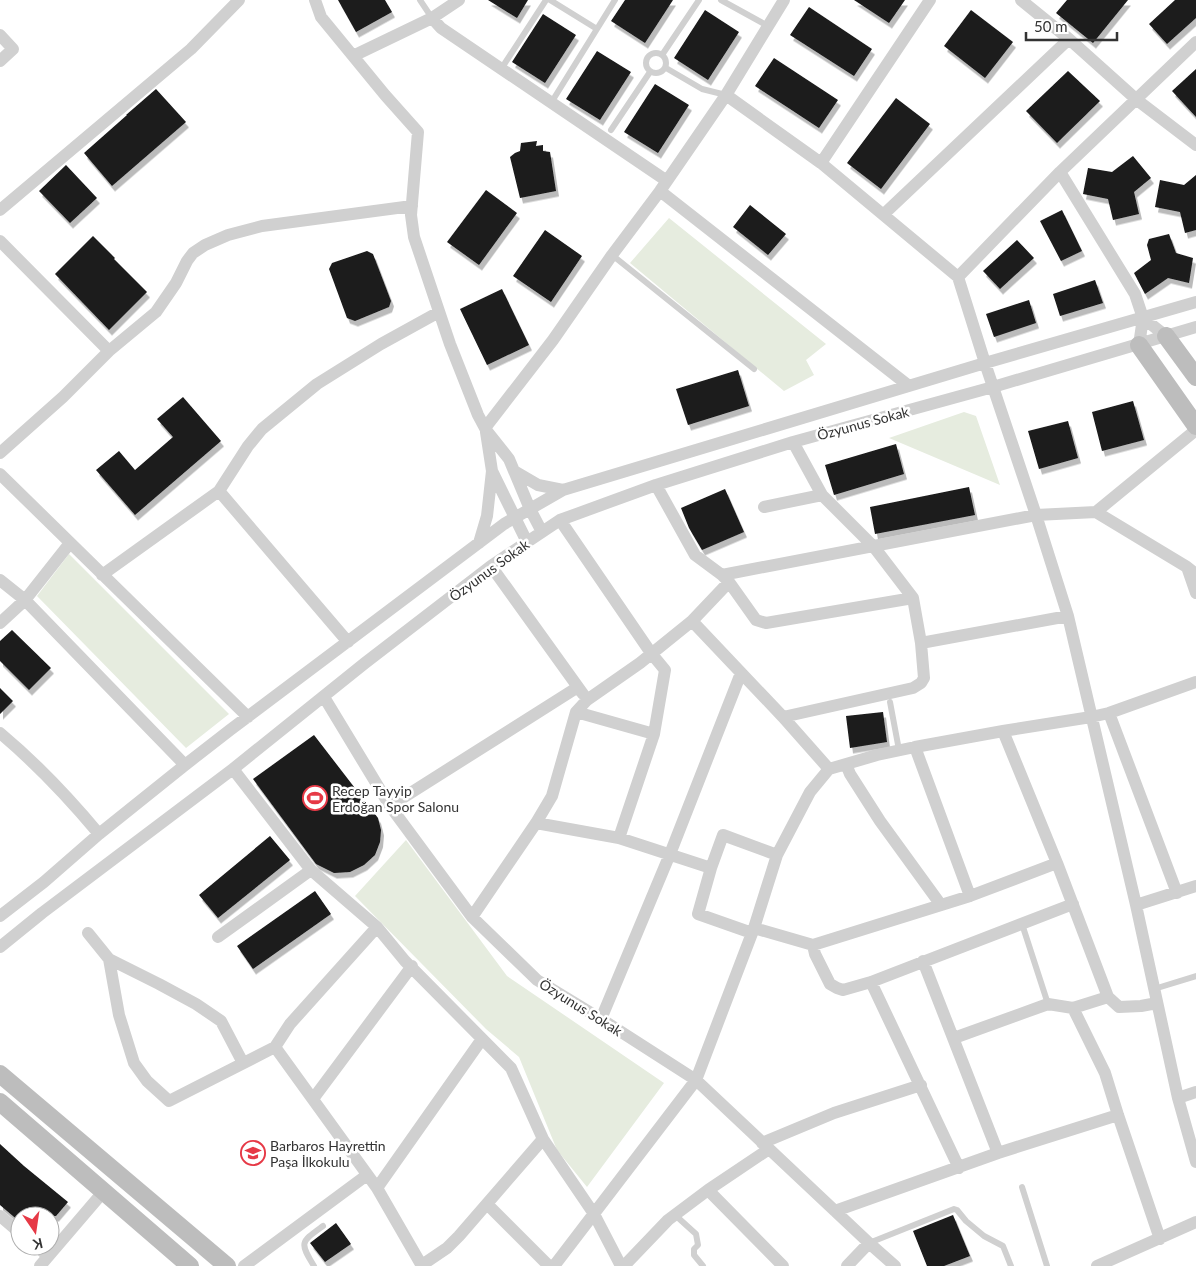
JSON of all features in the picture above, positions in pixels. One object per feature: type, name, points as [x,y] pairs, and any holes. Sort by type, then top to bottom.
[{"type":"street","points":[[0,210],[191,49],[239,0]]},
{"type":"street","points":[[315,0],[321,17],[385,96],[418,132],[411,215],[414,237],[450,344],[478,415],[485,429],[509,459],[542,532]]},
{"type":"street","points":[[353,56],[432,18],[460,0]]},
{"type":"street","points":[[821,164],[930,0]]},
{"type":"street","points":[[1021,0],[1069,39],[1137,100],[1196,144]]},
{"type":"street","points":[[479,543],[487,516],[492,472],[485,429],[553,340],[664,186],[726,95],[782,1]]},
{"type":"street","points":[[432,18],[441,28],[551,103],[664,186],[909,386]]},
{"type":"street","points":[[0,35],[13,49],[0,61]]},
{"type":"street","points":[[884,214],[1069,39]]},
{"type":"street","points":[[958,277],[1060,172],[1196,42]]},
{"type":"street","points":[[726,95],[821,164],[884,214],[958,277],[1068,616],[1136,905],[1178,1098],[1196,1162]]},
{"type":"street","points":[[1060,172],[1135,294],[1143,318],[1139,345],[1196,426]]},
{"type":"street","points":[[0,453],[63,397],[109,351],[156,312],[194,252],[216,240],[262,226],[412,206]]},
{"type":"street","points":[[0,242],[109,351]]},
{"type":"street","points":[[0,916],[44,882],[99,834],[248,717],[504,524],[563,490],[985,363],[1196,302]]},
{"type":"street","points":[[102,575],[219,491],[248,446],[262,429],[318,384],[381,344],[439,312]]},
{"type":"street","points":[[1143,318],[1166,336],[1196,377]]},
{"type":"street","name":"Özyunus Sokak","points":[[895,1266],[696,1080],[537,980],[472,917],[390,806],[324,696],[491,566],[560,520],[656,485],[793,442],[993,387],[1196,327]]},
{"type":"street","points":[[1096,512],[1196,430]]},
{"type":"street","points":[[783,717],[913,688],[921,683],[924,678],[921,644],[913,598],[874,547],[822,495],[793,442]]},
{"type":"street","points":[[514,471],[538,485],[563,490]]},
{"type":"street","points":[[492,472],[527,542]]},
{"type":"street","points":[[0,474],[248,717]]},
{"type":"street","points":[[656,485],[695,555],[726,578],[756,620],[766,623],[913,598]]},
{"type":"street","points":[[219,491],[348,642]]},
{"type":"street","points":[[764,507],[822,495]]},
{"type":"street","points":[[472,917],[536,823],[552,796],[576,712],[587,700],[652,654],[692,621],[726,578],[1036,515],[1096,512],[1191,571],[1196,593]]},
{"type":"street","points":[[560,520],[665,670],[654,734],[618,838]]},
{"type":"street","points":[[0,623],[25,600],[70,543]]},
{"type":"street","points":[[491,566],[587,700]]},
{"type":"street","points":[[0,580],[25,600],[185,765]]},
{"type":"street","points":[[921,644],[1068,616]]},
{"type":"street","points":[[692,621],[783,717],[829,769]]},
{"type":"street","points":[[601,1019],[670,854],[741,673]]},
{"type":"street","points":[[554,1266],[696,1080],[753,931],[777,855],[810,792],[829,769],[899,750],[1109,713],[1196,682]]},
{"type":"street","points":[[390,806],[578,687]]},
{"type":"street","points":[[0,947],[42,913],[233,769],[324,696]]},
{"type":"street","points":[[576,712],[654,734]]},
{"type":"street","points":[[1109,713],[1177,893]]},
{"type":"street","points":[[1003,731],[1057,863],[1108,997],[1120,1006],[1141,1006],[1157,1003]]},
{"type":"street","points":[[0,733],[50,779],[99,834]]},
{"type":"street","points":[[915,747],[970,896]]},
{"type":"street","points":[[846,764],[850,774],[880,821],[941,905]]},
{"type":"street","points":[[233,769],[311,870],[377,927],[405,961],[511,1068],[543,1139],[594,1214],[623,1266],[668,1220],[766,1146],[834,1113],[921,1085]]},
{"type":"street","points":[[536,823],[618,838],[711,868]]},
{"type":"street","points":[[777,855],[723,835],[698,914],[753,931],[813,944],[970,896],[1057,863]]},
{"type":"street","points":[[218,937],[311,870]]},
{"type":"street","points":[[1136,905],[1196,886]]},
{"type":"street","points":[[813,944],[814,954],[830,984],[843,990],[871,982],[1073,904]]},
{"type":"street","points":[[109,959],[119,1015],[134,1063],[147,1081],[169,1101],[275,1046],[290,1024],[377,927]]},
{"type":"street","points":[[88,933],[109,959],[196,1004],[220,1021],[244,1063]]},
{"type":"street","points":[[923,961],[998,1153]]},
{"type":"street","points":[[313,1099],[412,966]]},
{"type":"street","points":[[871,982],[959,1168]]},
{"type":"street","points":[[954,1038],[1048,1004],[1073,1008],[1108,997]]},
{"type":"street","points":[[1073,1008],[1105,1073],[1160,1238]]},
{"type":"street","points":[[377,1188],[482,1039]]},
{"type":"street","points":[[275,1046],[377,1188],[422,1266],[447,1248],[543,1139]]},
{"type":"street","points":[[0,1074],[227,1266]]},
{"type":"street","points":[[1178,1098],[1196,1092]]},
{"type":"street","points":[[1,1105],[190,1266]]},
{"type":"street","points":[[835,1211],[998,1153],[1118,1115]]},
{"type":"street","points":[[244,1266],[367,1175]]},
{"type":"street","points":[[708,1190],[778,1264]]},
{"type":"street","points":[[44,1261],[104,1191]]},
{"type":"street","points":[[487,1204],[550,1266]]},
{"type":"street","points":[[0,1216],[10,1224]]},
{"type":"street","points":[[1097,1266],[1196,1222]]},
{"type":"street","points":[[847,1266],[869,1243]]},
{"type":"lane","points":[[420,0],[432,18]]},
{"type":"lane","points":[[506,63],[548,0],[597,28]]},
{"type":"lane","points":[[551,103],[615,0]]},
{"type":"lane","points":[[662,55],[700,0]]},
{"type":"lane","points":[[721,0],[768,26]]},
{"type":"lane","points":[[655,53],[662,55],[666,60],[666,68],[657,74],[650,72],[646,66],[648,56],[655,53]]},
{"type":"lane","points":[[666,68],[702,89],[726,95]]},
{"type":"lane","points":[[612,130],[650,72]]},
{"type":"lane","points":[[612,256],[754,369]]},
{"type":"lane","points":[[890,702],[899,750]]},
{"type":"lane","points":[[1022,924],[1048,1004]]},
{"type":"lane","points":[[1154,989],[1196,976]]},
{"type":"lane","points":[[1022,1187],[1047,1266]]},
{"type":"lane","points":[[869,1243],[954,1209],[984,1236],[1003,1246],[1011,1266]]},
{"type":"lane","points":[[675,1215],[696,1234],[698,1245],[694,1248],[694,1255],[703,1266]]},
{"type":"lane","points":[[314,1266],[305,1252],[304,1244],[306,1238],[323,1226]]},
{"type":"shaded area","points":[[669,218],[826,344],[806,360],[814,375],[784,391],[630,263]]},
{"type":"shaded area","points":[[964,412],[976,416],[1000,485],[889,438]]},
{"type":"shaded area","points":[[69,554],[229,714],[186,748],[37,596]]},
{"type":"shaded area","points":[[406,840],[507,976],[664,1083],[587,1187],[557,1150],[519,1057],[486,1029],[355,896]]},
{"type":"building","points":[[338,0],[385,0],[392,12],[356,32]]},
{"type":"building","points":[[488,0],[528,0],[517,18]]},
{"type":"building","points":[[625,0],[673,0],[645,43],[611,21]]},
{"type":"building","points":[[854,0],[905,0],[889,23]]},
{"type":"building","points":[[1067,0],[1128,0],[1093,43],[1056,13]]},
{"type":"building","points":[[1175,0],[1196,0],[1196,18],[1167,44],[1149,24]]},
{"type":"building","points":[[809,7],[872,49],[854,76],[790,35]]},
{"type":"building","points":[[705,10],[739,32],[708,80],[674,58]]},
{"type":"building","points":[[971,10],[1013,42],[985,78],[944,46]]},
{"type":"building","points":[[543,14],[576,35],[545,83],[512,62]]},
{"type":"building","points":[[597,51],[631,72],[600,120],[566,99]]},
{"type":"building","points":[[774,58],[838,100],[819,128],[755,86]]},
{"type":"building","points":[[1196,69],[1196,117],[1172,91]]},
{"type":"building","points":[[1068,71],[1100,101],[1057,143],[1026,111]]},
{"type":"building","points":[[655,84],[689,105],[658,153],[624,132]]},
{"type":"building","points":[[156,89],[186,122],[112,186],[84,153]]},
{"type":"building","points":[[896,98],[930,124],[881,189],[847,163]]},
{"type":"building","points":[[537,141],[536,146],[543,145],[543,151],[550,152],[556,191],[520,198],[510,157],[520,151],[521,143]]},
{"type":"building","points":[[1133,156],[1151,178],[1134,192],[1139,214],[1113,220],[1108,199],[1083,194],[1088,168],[1112,172]]},
{"type":"building","points":[[66,165],[97,198],[70,223],[39,191]]},
{"type":"building","points":[[1196,175],[1196,230],[1185,233],[1180,212],[1155,207],[1160,180],[1184,185]]},
{"type":"building","points":[[486,190],[517,213],[479,265],[447,242]]},
{"type":"building","points":[[750,205],[786,234],[768,255],[733,227]]},
{"type":"building","points":[[1062,210],[1082,251],[1061,261],[1040,221]]},
{"type":"building","points":[[545,230],[582,256],[551,302],[513,276]]},
{"type":"building","points":[[1169,234],[1176,253],[1193,258],[1189,283],[1168,278],[1145,294],[1134,273],[1151,260],[1147,245],[1149,239]]},
{"type":"building","points":[[93,236],[147,292],[109,330],[55,274]]},
{"type":"building","points":[[1017,240],[1034,258],[1000,289],[983,271]]},
{"type":"building","points":[[367,251],[373,254],[391,301],[389,307],[355,321],[347,318],[329,269],[332,263]]},
{"type":"building","points":[[1095,280],[1103,303],[1060,316],[1053,294]]},
{"type":"building","points":[[502,289],[529,345],[487,365],[460,309]]},
{"type":"building","points":[[1029,300],[1036,323],[994,337],[986,314]]},
{"type":"building","points":[[738,370],[749,406],[688,425],[676,389]]},
{"type":"building","points":[[183,397],[221,441],[135,515],[96,470],[119,451],[135,470],[173,437],[157,419]]},
{"type":"building","points":[[1133,401],[1144,440],[1102,451],[1092,412]]},
{"type":"building","points":[[1068,421],[1078,458],[1039,469],[1028,431]]},
{"type":"building","points":[[896,444],[904,474],[834,495],[825,465]]},
{"type":"building","points":[[969,487],[975,515],[875,534],[870,507]]},
{"type":"building","points":[[725,489],[744,532],[702,550],[689,528],[681,508]]},
{"type":"building","points":[[12,630],[51,668],[29,690],[0,661],[0,641]]},
{"type":"building","points":[[0,688],[13,701],[0,714]]},
{"type":"building","points":[[883,712],[887,742],[850,748],[846,716]]},
{"type":"building","name":"Recep Tayyip Erdoğan Spor Salonu","points":[[314,735],[378,818],[381,830],[380,842],[375,855],[364,865],[350,872],[334,873],[316,864],[253,779]]},
{"type":"building","points":[[270,836],[290,860],[218,918],[199,895]]},
{"type":"building","points":[[315,891],[331,914],[253,969],[237,946]]},
{"type":"building","points":[[0,1144],[68,1202],[60,1211],[60,1206],[10,1206],[10,1214],[0,1205]]},
{"type":"building","points":[[953,1215],[970,1256],[944,1266],[927,1266],[913,1231]]},
{"type":"building","points":[[336,1223],[351,1244],[325,1262],[310,1243]]},
{"type":"place","name":"Recep Tayyip Erdoğan Spor Salonu","points":[[315,798]]},
{"type":"place","name":"Barbaros Hayrettin Paşa İlkokulu","points":[[253,1153]]}]
